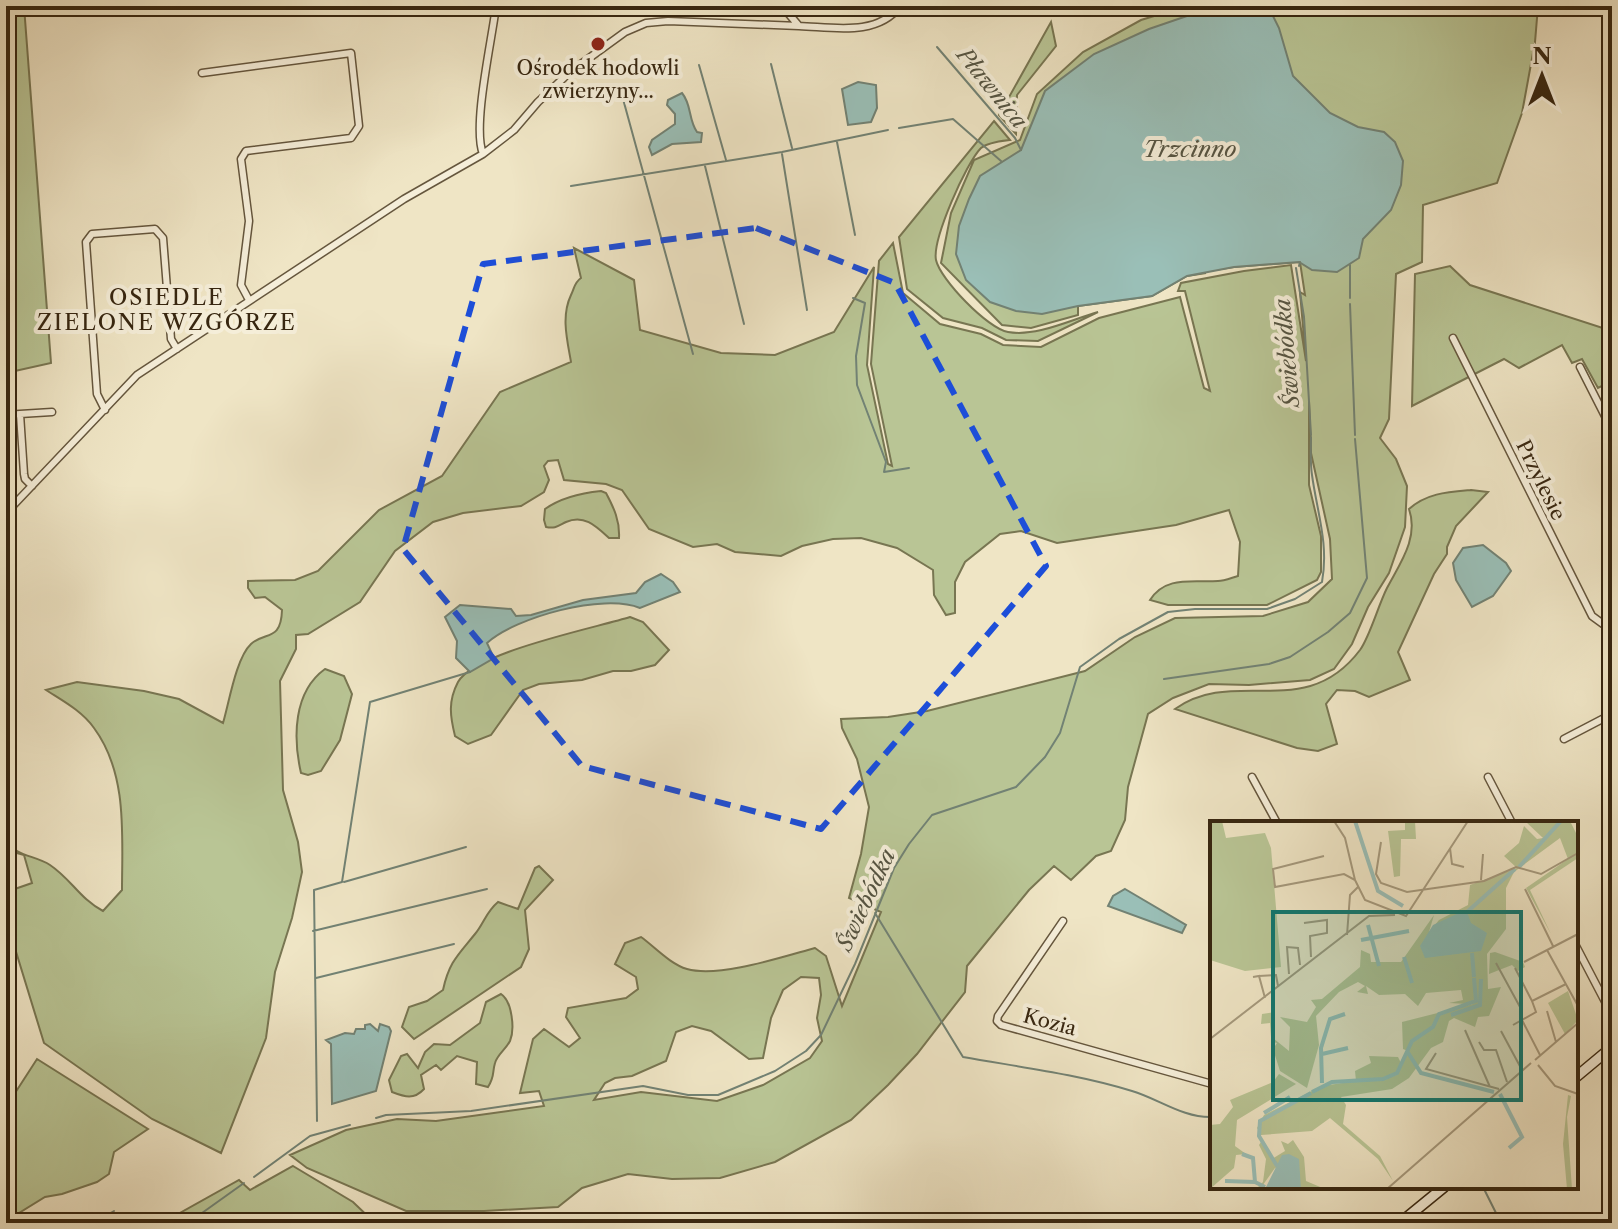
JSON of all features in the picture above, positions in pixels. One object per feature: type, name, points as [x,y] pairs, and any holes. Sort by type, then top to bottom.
[{"type":"street","points":[[483,154],[479,132],[496,6]]},
{"type":"street","points":[[782,6],[799,26]]},
{"type":"street","points":[[6,513],[137,375],[404,199],[483,154],[514,130],[570,72],[638,26],[687,20],[868,27],[892,16],[900,6]]},
{"type":"street","points":[[202,73],[351,53],[359,126],[351,138],[246,151],[241,159],[249,221],[241,285],[249,300]]},
{"type":"street","points":[[105,410],[97,394],[86,242],[92,234],[155,229],[163,238],[171,339],[177,349]]},
{"type":"street","name":"Przylesie","points":[[1453,338],[1592,616],[1603,624],[1610,621]]},
{"type":"street","points":[[1580,367],[1612,430]]},
{"type":"street","points":[[6,415],[52,412]]},
{"type":"street","points":[[20,414],[24,474],[32,486]]},
{"type":"street","points":[[1564,739],[1612,714]]},
{"type":"street","points":[[1252,777],[1276,821]]},
{"type":"street","points":[[1488,777],[1511,821]]},
{"type":"street","name":"Kozia","points":[[1063,921],[997,1021],[1001,1025],[1210,1083]]},
{"type":"street","points":[[1579,958],[1612,1015]]},
{"type":"street","points":[[1578,1075],[1612,1047]]},
{"type":"street","points":[[1400,1223],[1442,1189]]},
{"type":"highlighted area","points":[[756,228],[895,283],[1046,566],[821,829],[582,766],[403,549],[483,264]]},
{"type":"green space","points":[[6,6],[24,6],[51,363],[6,373]]},
{"type":"green space","points":[[1187,6],[1538,6],[1522,113],[1497,183],[1423,205],[1422,262],[1396,274],[1389,419],[1380,438],[1396,459],[1407,486],[1405,527],[1389,573],[1368,607],[1352,644],[1334,669],[1310,680],[1249,685],[1209,684],[1173,698],[1148,714],[1128,787],[1125,820],[1111,851],[1096,856],[1071,880],[1054,866],[1029,890],[967,966],[965,992],[917,1054],[851,1120],[775,1162],[720,1178],[672,1179],[628,1174],[582,1188],[558,1207],[406,1211],[307,1168],[290,1155],[346,1130],[397,1119],[436,1121],[544,1106],[539,1091],[520,1093],[533,1039],[544,1029],[569,1047],[580,1038],[566,1017],[568,1008],[626,998],[638,989],[636,977],[615,964],[625,943],[641,937],[675,963],[700,971],[751,965],[815,948],[826,956],[842,1006],[881,912],[849,898],[869,807],[857,759],[842,728],[841,719],[927,711],[1085,671],[1135,637],[1175,618],[1263,616],[1308,602],[1332,579],[1330,539],[1311,453],[1309,401],[1309,485],[1321,536],[1321,572],[1317,580],[1267,605],[1168,605],[1150,600],[1156,592],[1172,584],[1220,581],[1238,576],[1240,542],[1229,510],[1176,525],[1057,543],[1021,531],[1000,534],[965,562],[955,582],[955,613],[946,615],[934,595],[933,570],[897,548],[861,538],[833,539],[802,546],[781,556],[735,552],[717,544],[693,547],[649,529],[622,490],[606,484],[564,480],[558,460],[548,461],[544,466],[549,480],[544,492],[521,506],[463,513],[433,522],[395,551],[360,602],[308,634],[296,635],[296,649],[280,681],[283,790],[298,842],[302,872],[275,972],[266,1038],[221,1153],[152,1119],[44,1043],[6,919],[6,892],[32,883],[24,855],[6,850],[6,840],[20,853],[50,865],[103,911],[122,890],[121,806],[113,765],[105,746],[84,716],[46,690],[77,682],[144,691],[179,699],[223,723],[237,670],[246,651],[256,640],[275,631],[281,620],[282,610],[265,597],[255,598],[248,588],[248,581],[295,580],[318,571],[379,510],[442,476],[500,392],[571,362],[566,311],[575,285],[581,278],[574,248],[634,280],[640,330],[721,353],[775,355],[834,332],[874,267],[867,365],[888,464],[892,466],[871,364],[879,261],[893,243],[903,293],[940,324],[981,334],[1003,345],[1041,347],[1099,318],[1180,297],[1204,388],[1210,391],[1185,291],[1178,291],[1181,283],[1291,265],[1306,361],[1300,292],[1305,295],[1300,262],[1234,267],[1131,283],[1206,273],[1187,276],[1152,296],[1078,306],[1078,315],[1031,328],[1002,325],[941,263],[951,213],[974,160],[1020,140],[1037,94],[1083,52],[1141,20]],"holes":[[[801,977],[819,978],[821,995],[817,1018],[822,1041],[810,1058],[763,1085],[717,1101],[641,1092],[594,1100],[605,1083],[632,1076],[666,1061],[676,1032],[692,1026],[711,1031],[749,1059],[763,1058],[771,1018],[783,990]]]},
{"type":"green space","points":[[1051,22],[1056,46],[1017,95],[1016,134],[999,115]]},
{"type":"green space","points":[[994,121],[1010,140],[987,144],[975,156],[959,185],[939,236],[936,260],[946,279],[966,302],[989,322],[1008,332],[1042,330],[1098,312],[1038,341],[1006,340],[982,328],[943,318],[907,289],[899,237]]},
{"type":"green space","points":[[1450,266],[1470,285],[1612,331],[1612,381],[1598,388],[1582,359],[1572,363],[1562,345],[1519,368],[1504,359],[1412,406],[1415,274]]},
{"type":"green space","points":[[1471,490],[1488,492],[1456,526],[1447,554],[1434,574],[1398,652],[1410,680],[1369,697],[1355,691],[1337,690],[1326,704],[1337,744],[1318,751],[1297,748],[1175,709],[1198,697],[1221,692],[1293,689],[1316,684],[1339,672],[1364,644],[1407,550],[1412,530],[1409,509],[1430,496]]},
{"type":"green space","points":[[601,491],[606,493],[614,509],[619,538],[609,538],[578,519],[546,527],[545,509],[572,496]]},
{"type":"green space","points":[[630,617],[643,622],[669,650],[655,665],[631,671],[613,671],[582,680],[539,684],[523,690],[491,735],[468,744],[455,736],[451,702],[458,682],[469,671],[511,651]]},
{"type":"green space","points":[[325,669],[344,676],[352,694],[340,740],[321,771],[308,775],[301,773],[298,759],[298,716],[307,690]]},
{"type":"green space","points":[[539,866],[553,880],[525,910],[529,949],[521,967],[414,1039],[402,1027],[409,1007],[427,1001],[443,990],[455,959],[498,902],[518,909],[535,868]]},
{"type":"green space","points":[[501,994],[510,1009],[512,1036],[496,1060],[488,1087],[476,1084],[477,1062],[457,1056],[441,1070],[436,1065],[421,1075],[424,1089],[417,1095],[405,1096],[392,1092],[389,1080],[401,1056],[407,1054],[418,1068],[425,1052],[434,1044],[450,1045],[480,1023],[486,1002]]},
{"type":"green space","points":[[37,1059],[148,1129],[114,1152],[109,1174],[97,1182],[45,1197],[6,1221],[6,1107]]},
{"type":"green space","points":[[293,1166],[353,1202],[375,1223],[162,1223],[239,1180],[250,1190]]},
{"type":"water","name":"Trzcinno","points":[[1216,6],[1268,6],[1279,28],[1293,76],[1330,113],[1358,127],[1384,132],[1395,142],[1403,161],[1401,185],[1391,210],[1363,239],[1359,258],[1337,272],[1312,270],[1299,262],[1234,267],[1187,276],[1152,296],[1042,314],[1016,311],[990,302],[966,280],[956,254],[959,226],[980,176],[1021,150],[1045,91],[1094,54],[1149,29]]},
{"type":"water","points":[[858,82],[876,85],[877,108],[871,122],[848,125],[842,89]]},
{"type":"water","points":[[682,93],[694,127],[702,133],[701,142],[672,144],[652,155],[649,147],[652,140],[675,124],[675,114],[667,105],[668,100]]},
{"type":"water","points":[[1483,545],[1506,563],[1511,571],[1493,596],[1472,607],[1456,580],[1453,563],[1463,548]]},
{"type":"water","points":[[661,574],[673,582],[680,592],[640,608],[605,603],[560,610],[518,624],[487,643],[494,658],[470,672],[456,658],[457,641],[445,617],[460,605],[511,609],[516,616],[531,615],[583,600],[636,593],[645,582]]},
{"type":"water","points":[[1125,889],[1186,925],[1182,933],[1108,906],[1113,896]]},
{"type":"water","points":[[370,1024],[378,1031],[380,1024],[391,1031],[376,1091],[332,1104],[331,1044],[326,1040],[345,1033],[354,1034],[356,1029],[365,1029],[365,1025]]},
{"type":"waterway","name":"Pławnica","points":[[937,47],[1015,138],[1021,150]]},
{"type":"waterway","points":[[771,64],[792,148]]},
{"type":"waterway","points":[[699,65],[726,160]]},
{"type":"waterway","points":[[620,88],[693,354]]},
{"type":"waterway","points":[[899,128],[953,119],[1001,161]]},
{"type":"waterway","points":[[571,186],[782,152],[888,130]]},
{"type":"waterway","points":[[837,142],[855,235]]},
{"type":"waterway","points":[[782,154],[807,310]]},
{"type":"waterway","points":[[705,166],[744,324]]},
{"type":"waterway","name":"Świebódka","points":[[1299,266],[1300,262]]},
{"type":"waterway","points":[[1350,265],[1350,298]]},
{"type":"waterway","name":"Świebódka","points":[[1296,268],[1304,317],[1311,435]]},
{"type":"waterway","points":[[853,298],[865,303],[856,356],[857,385],[886,462],[884,472],[909,468]]},
{"type":"waterway","points":[[1350,304],[1355,435]]},
{"type":"waterway","name":"Świebódka","points":[[376,1118],[471,1111],[643,1086],[688,1095],[718,1095],[775,1071],[806,1051],[821,1035],[855,964],[894,868],[909,844],[932,815],[1016,787],[1045,757],[1060,733],[1080,667],[1119,639],[1168,612],[1267,609],[1295,599],[1322,582],[1323,541],[1311,470],[1311,437]]},
{"type":"waterway","points":[[1164,679],[1269,664],[1290,657],[1350,613],[1367,578],[1355,439]]},
{"type":"waterway","points":[[317,1121],[314,890],[342,882],[370,702],[470,672]]},
{"type":"waterway","points":[[344,882],[466,847]]},
{"type":"waterway","points":[[313,931],[487,889]]},
{"type":"waterway","points":[[875,913],[963,1057],[1090,1080],[1142,1094],[1181,1111],[1210,1117]]},
{"type":"waterway","points":[[316,978],[454,944]]},
{"type":"waterway","name":"Świebódka","points":[[254,1177],[310,1136],[350,1125]]},
{"type":"waterway","name":"Świebódka","points":[[188,1223],[244,1183]]},
{"type":"waterway","points":[[1484,1189],[1501,1223]]},
{"type":"waterway","points":[[93,1223],[114,1211]]},
{"type":"place","name":"Ośrodek hodowli zwierzyny...","points":[[598,44]]},
{"type":"district","name":"OSIEDLE ZIELONE WZGÓRZE","points":[[167,310]]}]
